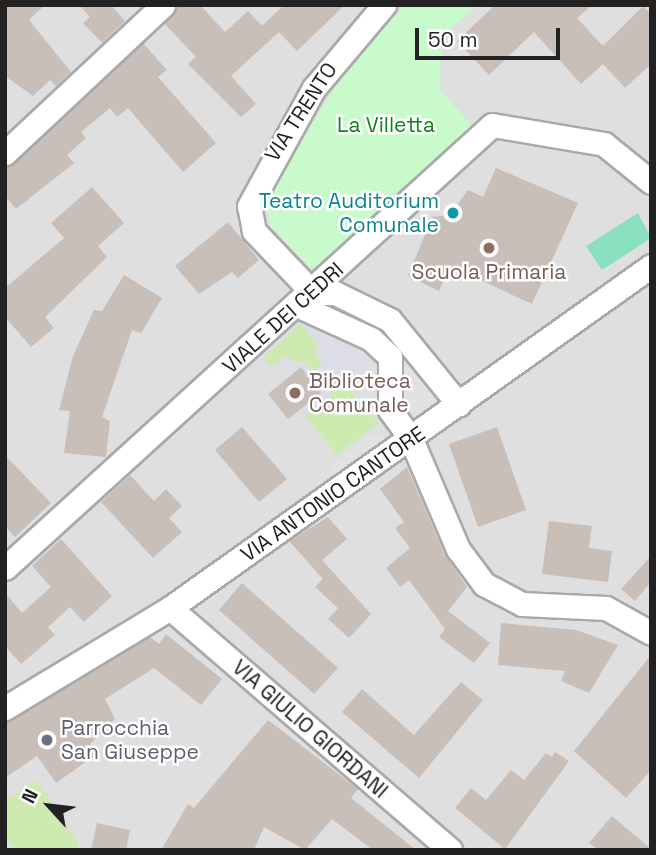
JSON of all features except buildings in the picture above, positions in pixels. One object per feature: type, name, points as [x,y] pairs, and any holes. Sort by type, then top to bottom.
[{"type":"street","points":[[5,153],[163,5]]},
{"type":"street","name":"VIA TRENTO","points":[[384,5],[314,88],[249,206],[254,231],[306,299],[386,351],[394,368],[388,405],[411,439],[458,549],[489,588],[522,604],[606,608],[651,633]]},
{"type":"street","name":"VIALE DEI CEDRI","points":[[5,568],[73,500],[306,299],[492,125],[604,144],[651,182]]},
{"type":"street","name":"VIA ANTONIO CANTORE","points":[[5,708],[170,608],[651,266]]},
{"type":"street","points":[[306,299],[335,293],[390,320],[458,405]]},
{"type":"street","name":"VIA GIULIO GIORDANI","points":[[170,608],[450,850]]},
{"type":"shaded area","points":[[5,5],[651,5],[651,850],[5,850]]},
{"type":"shaded area","points":[[340,280],[400,311],[463,391],[403,437],[388,364],[310,318]]},
{"type":"shaded area","points":[[310,318],[378,350],[386,367],[377,361],[344,387],[333,375],[322,383],[332,396],[306,416],[301,409],[321,392],[301,367],[289,377],[277,362],[285,355],[294,366],[302,360],[313,372],[323,364],[314,352],[319,347],[301,323]]},
{"type":"shaded area","points":[[374,434],[389,439],[331,479],[330,466]]},
{"type":"green space","name":"La Villetta","points":[[405,5],[477,5],[443,36],[439,89],[475,129],[317,274],[270,226],[265,195],[354,59]]},
{"type":"green space","points":[[638,213],[651,238],[602,270],[586,246]]},
{"type":"green space","points":[[301,323],[320,347],[323,364],[312,372],[285,356],[271,367],[264,357]]},
{"type":"green space","points":[[334,374],[379,423],[336,455],[306,416],[331,396],[322,383]]},
{"type":"green space","points":[[36,780],[79,844],[77,850],[16,850],[5,837],[5,801]]},
{"type":"place","name":"Teatro Auditorium Comunale","points":[[453,213]]},
{"type":"place","name":"Scuola Primaria","points":[[489,248]]},
{"type":"place","name":"Biblioteca Comunale","points":[[295,393]]},
{"type":"place","name":"Parrocchia San Giuseppe","points":[[47,740]]}]
